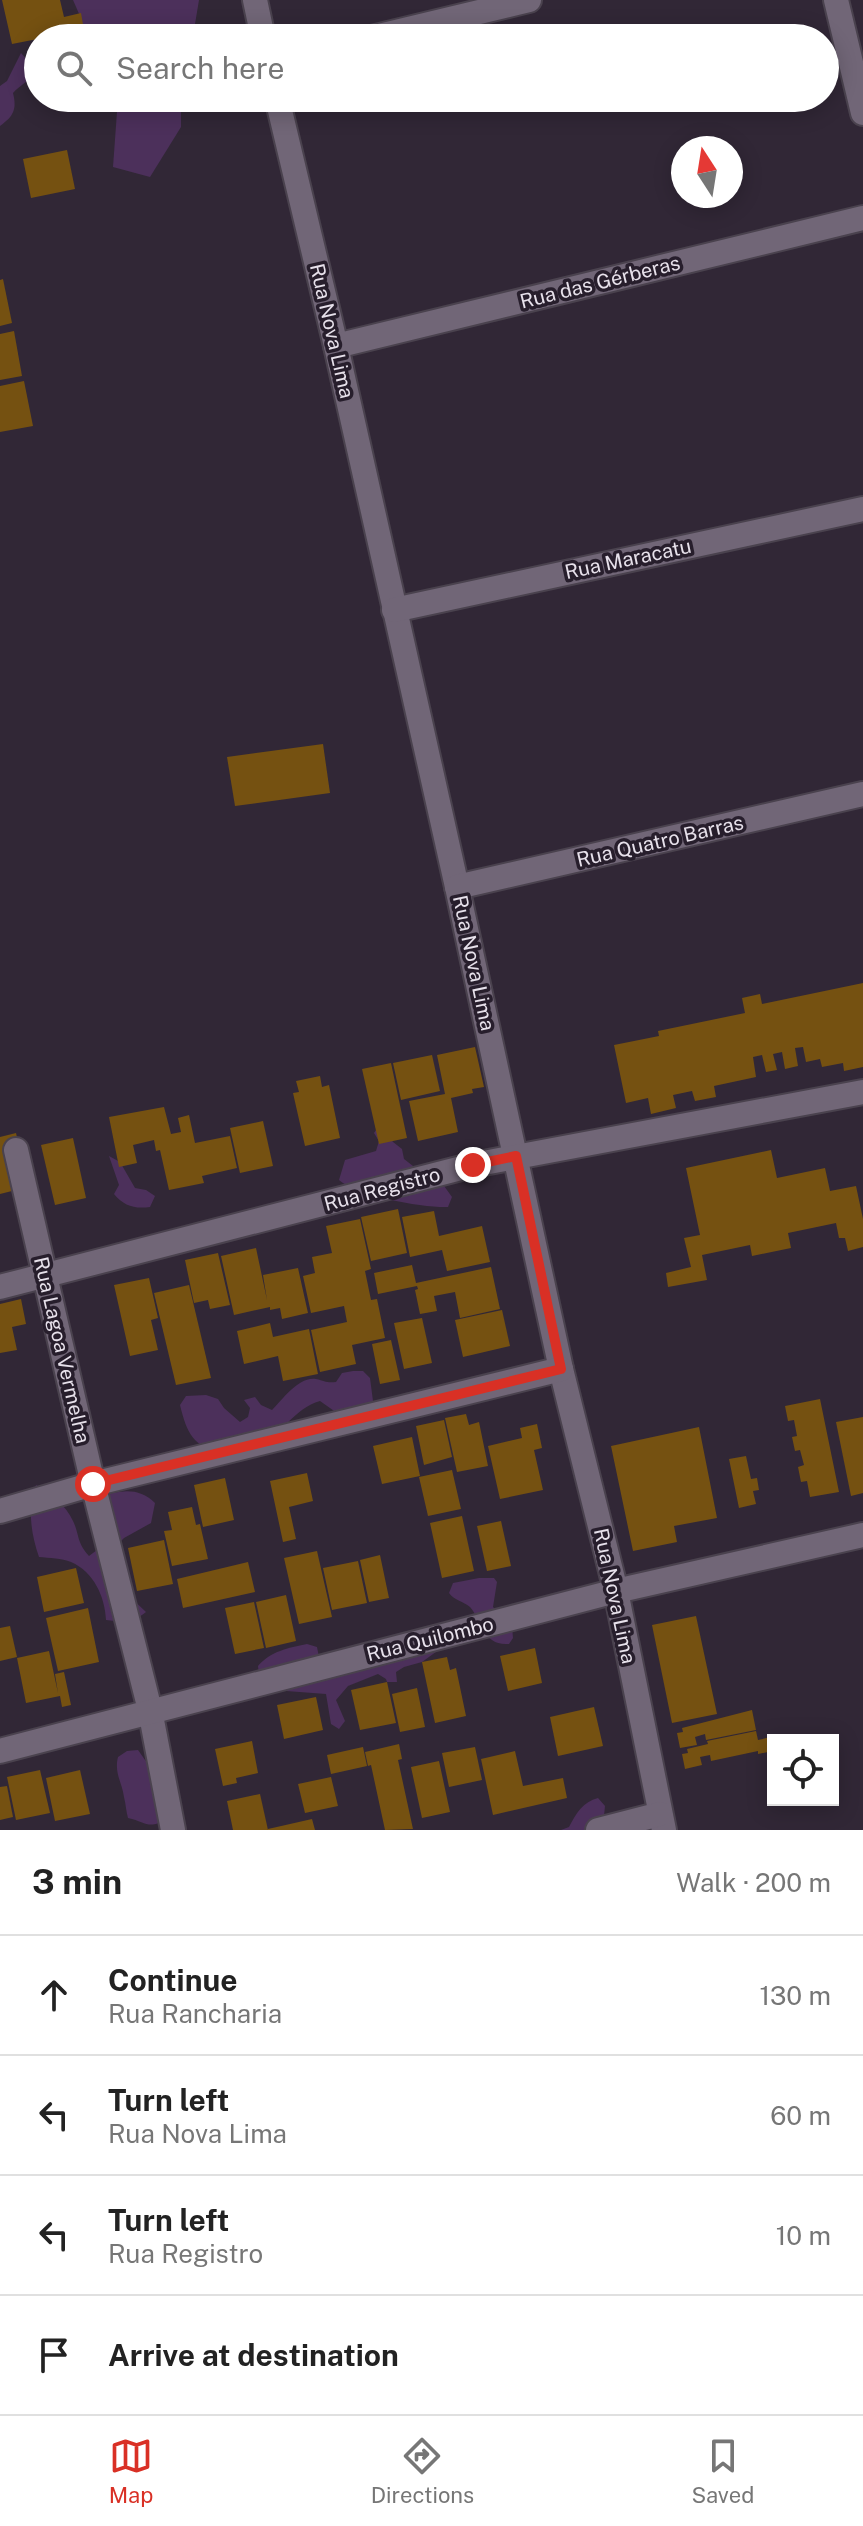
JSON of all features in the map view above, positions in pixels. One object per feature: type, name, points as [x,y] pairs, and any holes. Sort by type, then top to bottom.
[{"type":"street","points":[[255,0],[260,24]]},
{"type":"street","points":[[429,24],[529,0]]},
{"type":"street","points":[[836,0],[863,113]]},
{"type":"street","name":"Rua Nova Lima","points":[[280,112],[457,887],[561,1369],[616,1591],[662,1822]]},
{"type":"street","name":"Rua das Gérberas","points":[[336,346],[863,218]]},
{"type":"street","name":"Rua Maracatu","points":[[394,610],[863,509]]},
{"type":"street","name":"Rua Quatro Barras","points":[[457,887],[863,794]]},
{"type":"street","name":"Rua Registro","points":[[0,1287],[473,1165],[863,1092]]},
{"type":"street","name":"Rua Lagoa Vermelha","points":[[16,1150],[93,1484],[150,1710],[173,1830]]},
{"type":"street","points":[[0,1511],[93,1484],[561,1369]]},
{"type":"street","name":"Rua Quilombo","points":[[0,1751],[616,1591],[863,1535]]},
{"type":"street","points":[[598,1830],[662,1822]]},
{"type":"shaded area","points":[[73,0],[199,0],[195,24],[82,24]]},
{"type":"shaded area","points":[[21,53],[24,56],[24,83],[13,93],[13,112],[0,126],[0,86],[7,81]]},
{"type":"shaded area","points":[[117,112],[181,112],[181,127],[150,177],[113,167]]},
{"type":"shaded area","points":[[380,1124],[402,1149],[404,1159],[439,1179],[452,1197],[448,1207],[391,1200],[360,1191],[339,1180],[345,1160],[376,1151],[379,1141],[374,1133]]},
{"type":"shaded area","points":[[109,1156],[120,1162],[135,1188],[155,1196],[150,1207],[130,1206],[114,1194],[119,1185]]},
{"type":"shaded area","points":[[363,1371],[370,1378],[373,1401],[337,1413],[320,1401],[311,1405],[286,1424],[259,1455],[249,1458],[227,1457],[204,1447],[185,1424],[180,1405],[186,1396],[206,1395],[218,1399],[240,1422],[248,1417],[250,1408],[244,1400],[255,1397],[261,1405],[272,1410],[304,1381],[336,1382],[342,1373]]},
{"type":"shaded area","points":[[36,1485],[66,1510],[89,1556],[97,1550],[91,1530],[100,1497],[129,1491],[142,1494],[155,1503],[151,1523],[117,1545],[127,1594],[146,1612],[128,1620],[106,1620],[101,1594],[86,1572],[67,1561],[39,1557],[31,1521]]},
{"type":"shaded area","points":[[494,1578],[497,1582],[493,1607],[512,1627],[513,1638],[509,1644],[500,1644],[489,1637],[470,1607],[449,1593],[453,1583]]},
{"type":"shaded area","points":[[307,1644],[317,1647],[319,1657],[440,1649],[422,1662],[396,1672],[397,1682],[387,1682],[378,1674],[348,1686],[336,1700],[345,1721],[339,1729],[331,1724],[326,1694],[273,1690],[259,1675],[258,1666],[268,1657]]},
{"type":"shaded area","points":[[138,1750],[150,1767],[166,1819],[151,1825],[128,1818],[118,1773],[118,1757],[127,1751]]},
{"type":"shaded area","points":[[598,1798],[605,1806],[604,1816],[638,1830],[561,1830],[569,1827],[584,1805]]},
{"type":"building","points":[[2,0],[60,0],[64,17],[81,13],[83,24],[24,24],[24,42],[12,44]]},
{"type":"building","points":[[67,150],[75,189],[31,198],[23,159]]},
{"type":"building","points":[[3,279],[12,323],[0,326],[0,280]]},
{"type":"building","points":[[14,331],[22,376],[0,380],[0,334]]},
{"type":"building","points":[[24,381],[33,426],[0,432],[0,386]]},
{"type":"building","points":[[323,744],[330,793],[235,806],[227,757]]},
{"type":"building","points":[[863,983],[863,1067],[844,1071],[843,1063],[822,1067],[820,1059],[806,1062],[803,1047],[795,1048],[798,1066],[785,1069],[782,1052],[773,1054],[777,1070],[766,1072],[762,1055],[753,1057],[756,1077],[714,1086],[716,1097],[695,1101],[692,1091],[673,1095],[676,1108],[651,1114],[648,1098],[626,1103],[614,1045],[659,1036],[658,1031],[745,1013],[742,998],[760,994],[762,1004]]},
{"type":"building","points":[[475,1047],[484,1087],[451,1098],[458,1132],[418,1141],[409,1101],[445,1094],[437,1055]]},
{"type":"building","points":[[432,1055],[440,1091],[401,1100],[393,1063]]},
{"type":"building","points":[[391,1063],[407,1138],[379,1144],[362,1069]]},
{"type":"building","points":[[320,1076],[322,1087],[329,1085],[340,1138],[305,1146],[293,1093],[299,1092],[296,1081]]},
{"type":"building","points":[[164,1107],[171,1134],[181,1132],[178,1118],[189,1115],[195,1143],[230,1136],[237,1168],[202,1176],[204,1183],[169,1190],[160,1150],[156,1151],[154,1140],[133,1145],[137,1163],[119,1167],[109,1117]]},
{"type":"building","points":[[263,1121],[273,1166],[240,1173],[230,1128]]},
{"type":"building","points":[[16,1133],[28,1187],[0,1194],[0,1137]]},
{"type":"building","points":[[73,1138],[86,1198],[55,1205],[41,1145]]},
{"type":"building","points":[[771,1150],[777,1178],[825,1168],[830,1191],[856,1186],[863,1219],[863,1247],[848,1251],[845,1238],[839,1238],[836,1223],[788,1233],[791,1248],[752,1256],[750,1245],[702,1255],[707,1280],[668,1287],[666,1273],[691,1267],[684,1238],[700,1235],[686,1168]]},
{"type":"building","points":[[398,1209],[407,1253],[371,1261],[361,1217]]},
{"type":"building","points":[[434,1211],[439,1236],[482,1226],[490,1262],[447,1271],[442,1250],[410,1257],[402,1217]]},
{"type":"building","points":[[360,1219],[371,1269],[365,1271],[371,1300],[377,1299],[385,1338],[352,1345],[356,1364],[320,1372],[311,1330],[347,1322],[344,1306],[311,1313],[303,1276],[315,1273],[312,1257],[332,1253],[326,1226]]},
{"type":"building","points":[[256,1248],[267,1300],[263,1275],[298,1268],[308,1313],[282,1319],[280,1308],[270,1310],[270,1307],[234,1315],[221,1256]]},
{"type":"building","points":[[218,1253],[230,1305],[210,1309],[208,1300],[194,1303],[185,1260]]},
{"type":"building","points":[[412,1265],[416,1283],[491,1267],[500,1309],[460,1318],[455,1292],[434,1296],[437,1311],[420,1314],[415,1290],[417,1286],[378,1294],[374,1273]]},
{"type":"building","points":[[149,1278],[158,1318],[151,1320],[158,1350],[130,1356],[114,1285]]},
{"type":"building","points":[[189,1285],[211,1378],[176,1385],[154,1293]]},
{"type":"building","points":[[21,1299],[26,1324],[12,1327],[17,1350],[0,1353],[0,1304]]},
{"type":"building","points":[[502,1310],[510,1346],[463,1357],[455,1320]]},
{"type":"building","points":[[422,1318],[432,1363],[404,1369],[394,1323]]},
{"type":"building","points":[[270,1323],[273,1337],[309,1329],[318,1374],[283,1381],[278,1356],[244,1364],[237,1331]]},
{"type":"building","points":[[391,1340],[400,1380],[380,1384],[372,1344]]},
{"type":"building","points":[[820,1399],[839,1492],[810,1497],[807,1481],[801,1482],[798,1467],[804,1465],[800,1450],[795,1451],[792,1437],[797,1436],[794,1420],[788,1421],[785,1406]]},
{"type":"building","points":[[466,1414],[469,1425],[479,1422],[488,1466],[457,1472],[445,1418]]},
{"type":"building","points":[[863,1417],[863,1493],[851,1496],[836,1422]]},
{"type":"building","points":[[444,1420],[452,1457],[424,1465],[416,1426]]},
{"type":"building","points":[[537,1424],[542,1448],[534,1450],[543,1490],[500,1499],[488,1446],[522,1438],[520,1428]]},
{"type":"building","points":[[699,1427],[717,1518],[674,1526],[677,1542],[633,1551],[611,1446]]},
{"type":"building","points":[[412,1437],[420,1476],[382,1484],[373,1446]]},
{"type":"building","points":[[746,1456],[751,1479],[757,1478],[759,1490],[753,1491],[756,1504],[739,1508],[729,1459]]},
{"type":"building","points":[[452,1470],[461,1509],[428,1516],[419,1477]]},
{"type":"building","points":[[307,1473],[313,1501],[289,1507],[296,1539],[283,1542],[270,1481]]},
{"type":"building","points":[[225,1478],[234,1520],[203,1527],[194,1485]]},
{"type":"building","points":[[192,1507],[196,1525],[200,1524],[208,1559],[172,1566],[164,1531],[172,1530],[168,1512]]},
{"type":"building","points":[[462,1516],[474,1571],[442,1578],[430,1523]]},
{"type":"building","points":[[501,1521],[511,1566],[487,1571],[477,1526]]},
{"type":"building","points":[[164,1540],[173,1584],[137,1591],[128,1548]]},
{"type":"building","points":[[317,1551],[332,1617],[299,1624],[284,1558]]},
{"type":"building","points":[[380,1555],[389,1598],[369,1602],[360,1560]]},
{"type":"building","points":[[358,1561],[367,1603],[332,1610],[323,1568]]},
{"type":"building","points":[[248,1562],[255,1592],[183,1608],[177,1579]]},
{"type":"building","points":[[76,1568],[84,1603],[44,1612],[37,1577]]},
{"type":"building","points":[[286,1595],[296,1641],[266,1648],[256,1602]]},
{"type":"building","points":[[254,1602],[264,1648],[235,1654],[225,1608]]},
{"type":"building","points":[[88,1608],[99,1662],[58,1671],[46,1618]]},
{"type":"building","points":[[696,1616],[717,1714],[672,1723],[652,1625]]},
{"type":"building","points":[[10,1626],[17,1657],[0,1661],[0,1628]]},
{"type":"building","points":[[535,1648],[542,1683],[508,1691],[500,1656]]},
{"type":"building","points":[[49,1651],[58,1693],[55,1674],[64,1672],[71,1705],[62,1707],[60,1696],[26,1703],[17,1658]]},
{"type":"building","points":[[447,1657],[450,1670],[456,1668],[466,1716],[435,1723],[422,1662]]},
{"type":"building","points":[[387,1682],[396,1723],[360,1730],[351,1690]]},
{"type":"building","points":[[417,1688],[425,1727],[400,1732],[392,1694]]},
{"type":"building","points":[[316,1697],[323,1730],[284,1739],[277,1705]]},
{"type":"building","points":[[594,1707],[603,1746],[558,1756],[550,1717]]},
{"type":"building","points":[[752,1710],[756,1730],[706,1740],[705,1734],[695,1737],[697,1745],[680,1748],[677,1733],[683,1732],[682,1728]]},
{"type":"building","points":[[756,1731],[758,1740],[767,1738],[767,1752],[758,1754],[758,1751],[711,1761],[710,1755],[700,1757],[702,1765],[685,1769],[682,1754],[688,1753],[687,1749],[708,1744],[707,1741]]},
{"type":"building","points":[[252,1741],[258,1773],[236,1778],[237,1783],[223,1786],[215,1749]]},
{"type":"building","points":[[399,1744],[402,1759],[398,1760],[413,1829],[385,1830],[371,1765],[368,1766],[365,1752]]},
{"type":"building","points":[[363,1747],[367,1766],[331,1774],[327,1755]]},
{"type":"building","points":[[475,1747],[482,1780],[449,1787],[442,1753]]},
{"type":"building","points":[[515,1751],[523,1786],[563,1778],[567,1798],[493,1815],[481,1759]]},
{"type":"building","points":[[439,1761],[450,1812],[422,1818],[411,1767]]},
{"type":"building","points":[[40,1770],[50,1813],[16,1820],[7,1777]]},
{"type":"building","points":[[80,1770],[90,1814],[55,1821],[46,1778]]},
{"type":"building","points":[[331,1777],[338,1806],[305,1813],[298,1784]]},
{"type":"building","points":[[7,1786],[13,1817],[0,1820],[0,1787]]},
{"type":"building","points":[[260,1794],[268,1830],[233,1830],[227,1801]]},
{"type":"building","points":[[312,1819],[315,1830],[268,1830],[268,1829]]},
{"type":"route","points":[[93,1484],[561,1369],[516,1156],[473,1165]]}]
